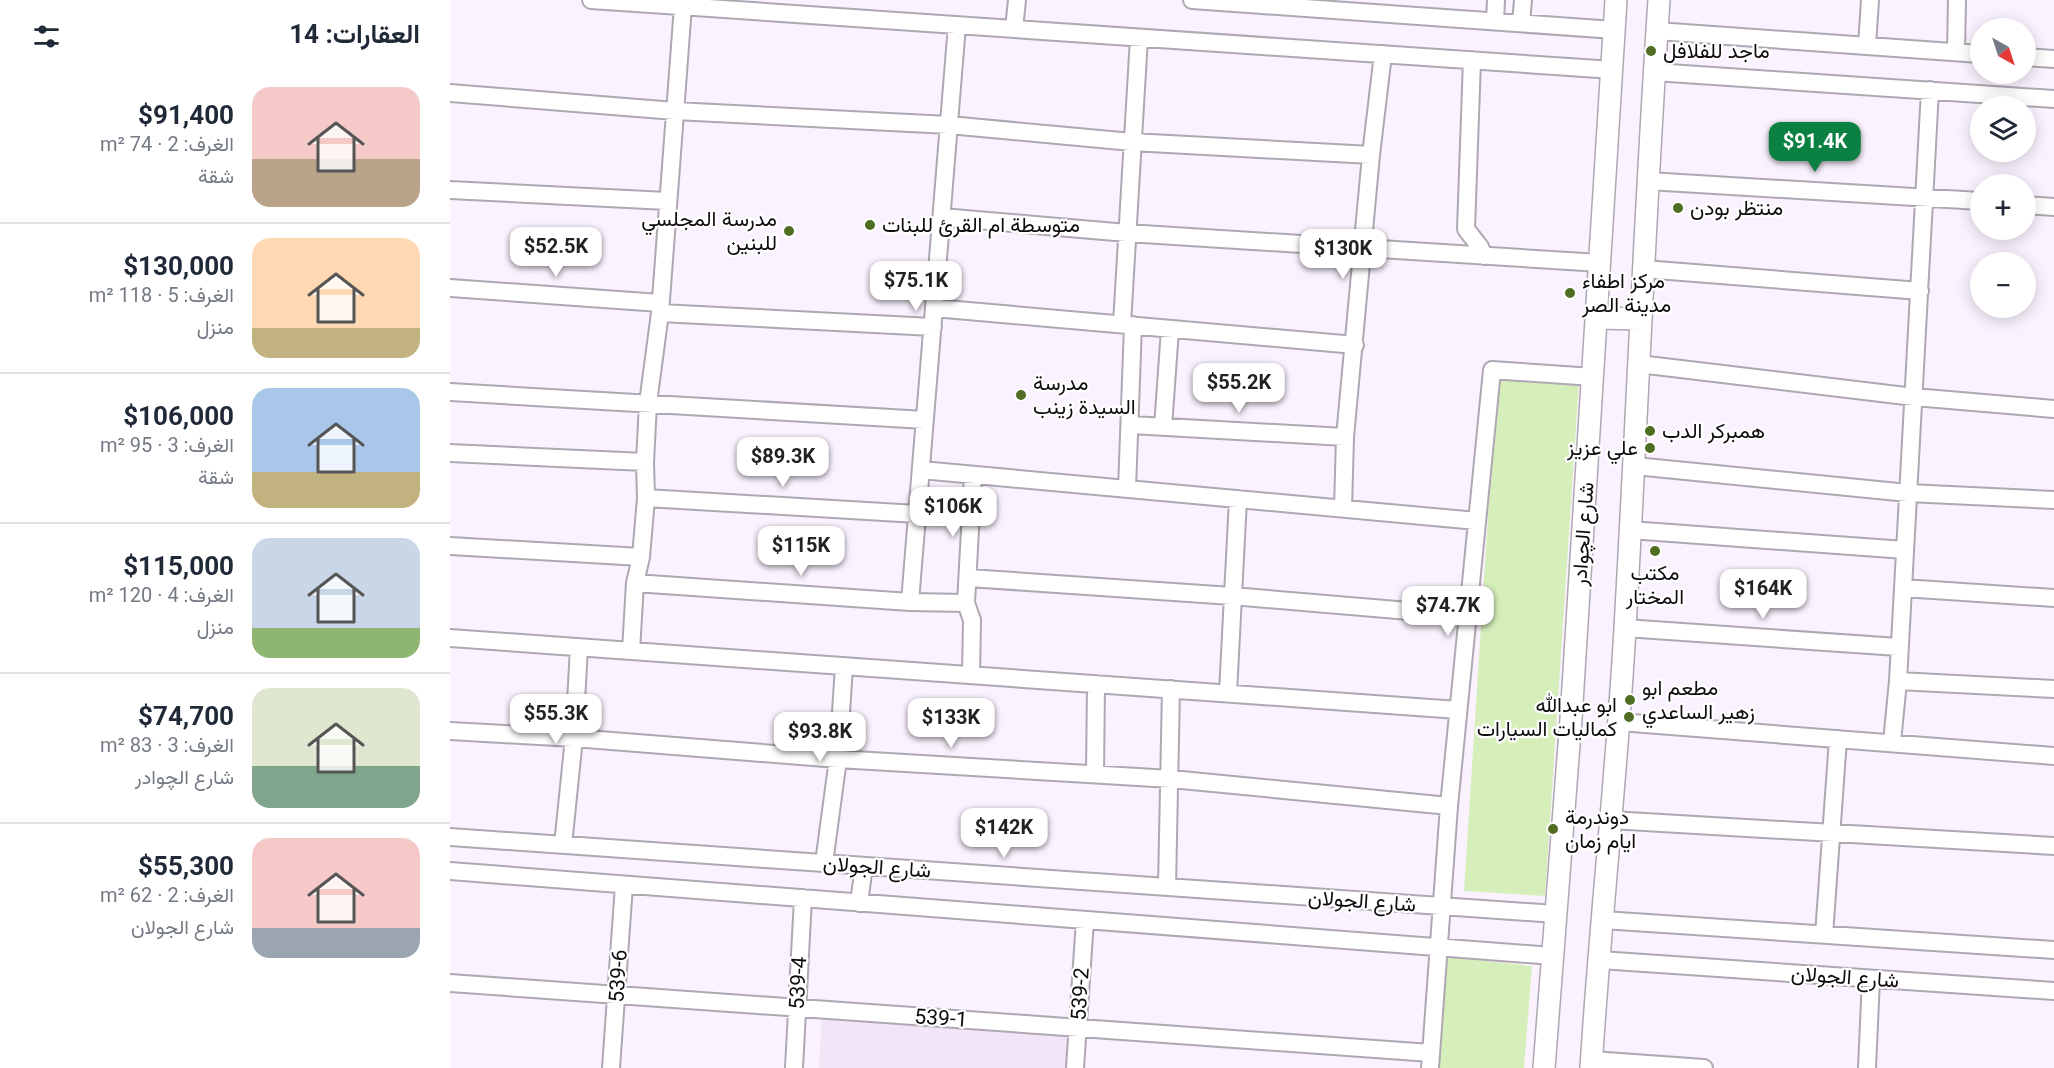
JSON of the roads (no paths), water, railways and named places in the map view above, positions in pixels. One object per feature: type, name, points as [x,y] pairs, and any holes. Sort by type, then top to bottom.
[{"type":"main road","name":"شارع الچوادر","points":[[1544,1068],[1597,318],[1616,0]]},
{"type":"main road","points":[[1591,1064],[1619,722],[1635,466],[1647,181],[1659,0]]},
{"type":"main road","points":[[1597,318],[1641,319]]},
{"type":"street","points":[[591,0],[1613,70]]},
{"type":"street","points":[[1014,29],[1017,0]]},
{"type":"street","points":[[1192,0],[1614,30]]},
{"type":"street","points":[[1495,21],[1496,0]]},
{"type":"street","points":[[1521,23],[1523,0]]},
{"type":"street","points":[[1867,46],[1870,0]]},
{"type":"street","points":[[1956,52],[1957,0]]},
{"type":"street","points":[[632,651],[635,583],[641,557],[646,498],[648,403],[660,308],[682,6]]},
{"type":"street","points":[[910,602],[957,25]]},
{"type":"street","points":[[1657,31],[1970,53]]},
{"type":"street","points":[[1127,489],[1131,425],[1127,233],[1139,38]]},
{"type":"street","points":[[1343,509],[1345,436],[1371,155],[1383,54]]},
{"type":"street","points":[[2036,58],[2054,59]]},
{"type":"street","points":[[1472,60],[1466,229],[1484,256]]},
{"type":"street","points":[[1654,72],[2054,99]]},
{"type":"street","points":[[1892,742],[1898,681],[1898,647],[1930,90]]},
{"type":"street","points":[[450,93],[675,111],[949,125],[1132,141],[1371,155]]},
{"type":"street","points":[[1647,181],[1970,200]]},
{"type":"street","points":[[450,190],[667,201]]},
{"type":"street","points":[[2036,206],[2054,207]]},
{"type":"street","points":[[942,218],[1127,233],[1600,263]]},
{"type":"street","points":[[1644,268],[1920,291]]},
{"type":"street","points":[[450,288],[660,308],[933,327]]},
{"type":"street","points":[[934,308],[1355,345]]},
{"type":"street","points":[[1163,427],[1170,328]]},
{"type":"street","points":[[1639,364],[1914,397],[2054,409]]},
{"type":"street","points":[[1431,1060],[1449,806],[1492,370],[1593,377]]},
{"type":"street","points":[[450,392],[925,420]]},
{"type":"street","points":[[1131,425],[1345,436]]},
{"type":"street","points":[[450,453],[645,462]]},
{"type":"street","points":[[1635,466],[1908,493],[2054,500]]},
{"type":"street","points":[[921,470],[1477,521]]},
{"type":"street","points":[[971,675],[972,620],[966,603],[973,475]]},
{"type":"street","points":[[646,498],[917,514]]},
{"type":"street","points":[[1227,693],[1238,499]]},
{"type":"street","points":[[1630,530],[1905,550]]},
{"type":"street","points":[[450,546],[641,557]]},
{"type":"street","points":[[969,579],[1232,596],[1468,616]]},
{"type":"street","points":[[635,583],[910,602],[966,603]]},
{"type":"street","points":[[1903,588],[2054,598]]},
{"type":"street","points":[[1625,628],[1898,647]]},
{"type":"street","points":[[450,638],[1458,710]]},
{"type":"street","points":[[563,845],[574,738],[579,647]]},
{"type":"street","points":[[824,863],[838,759],[844,666]]},
{"type":"street","points":[[1898,681],[2054,690]]},
{"type":"street","points":[[1095,774],[1096,684]]},
{"type":"street","points":[[1167,887],[1171,779],[1171,689]]},
{"type":"street","points":[[1619,722],[2054,756]]},
{"type":"street","points":[[450,730],[838,759],[1171,779],[1449,806]]},
{"type":"street","points":[[1824,935],[1838,739]]},
{"type":"street","points":[[1611,820],[2054,846]]},
{"type":"street","name":"شارع الجولان","points":[[450,837],[1556,914]]},
{"type":"street","points":[[859,903],[864,866]]},
{"type":"street","name":"شارع الجولان","points":[[450,871],[1552,956]]},
{"type":"street","name":"539-6","points":[[611,1068],[624,885]]},
{"type":"street","name":"539-4","points":[[794,1068],[803,898]]},
{"type":"street","name":"539-2","points":[[1076,1068],[1085,920]]},
{"type":"street","name":"شارع الجولان","points":[[1603,920],[2054,950]]},
{"type":"street","name":"شارع الجولان","points":[[1600,960],[2054,991]]},
{"type":"street","points":[[1867,1068],[1871,979]]},
{"type":"street","name":"539-1","points":[[450,983],[1078,1028],[1431,1060]]},
{"type":"street","points":[[1591,1064],[1704,1068]]},
{"type":"place","name":"ماجد للفلافل","points":[[1651,51]]},
{"type":"place","name":"منتظر بودن","points":[[1678,208]]},
{"type":"place","name":"متوسطة ام القرئ للبنات","points":[[870,225]]},
{"type":"place","name":"مدرسة المجلسي للبنين","points":[[789,231]]},
{"type":"place","name":"مركز اطفاء مدينة الصر","points":[[1570,293]]},
{"type":"place","name":"مدرسة السيدة زينب","points":[[1021,395]]},
{"type":"place","name":"همبركر الدب","points":[[1650,431]]},
{"type":"place","name":"علي عزيز","points":[[1650,448]]},
{"type":"place","name":"مكتب المختار","points":[[1655,551]]},
{"type":"place","name":"مطعم ابو زهير الساعدي","points":[[1630,700]]},
{"type":"place","name":"ابو عبدالله كماليات السيارات","points":[[1629,717]]},
{"type":"place","name":"دوندرمة ايام زمان","points":[[1553,829]]}]
